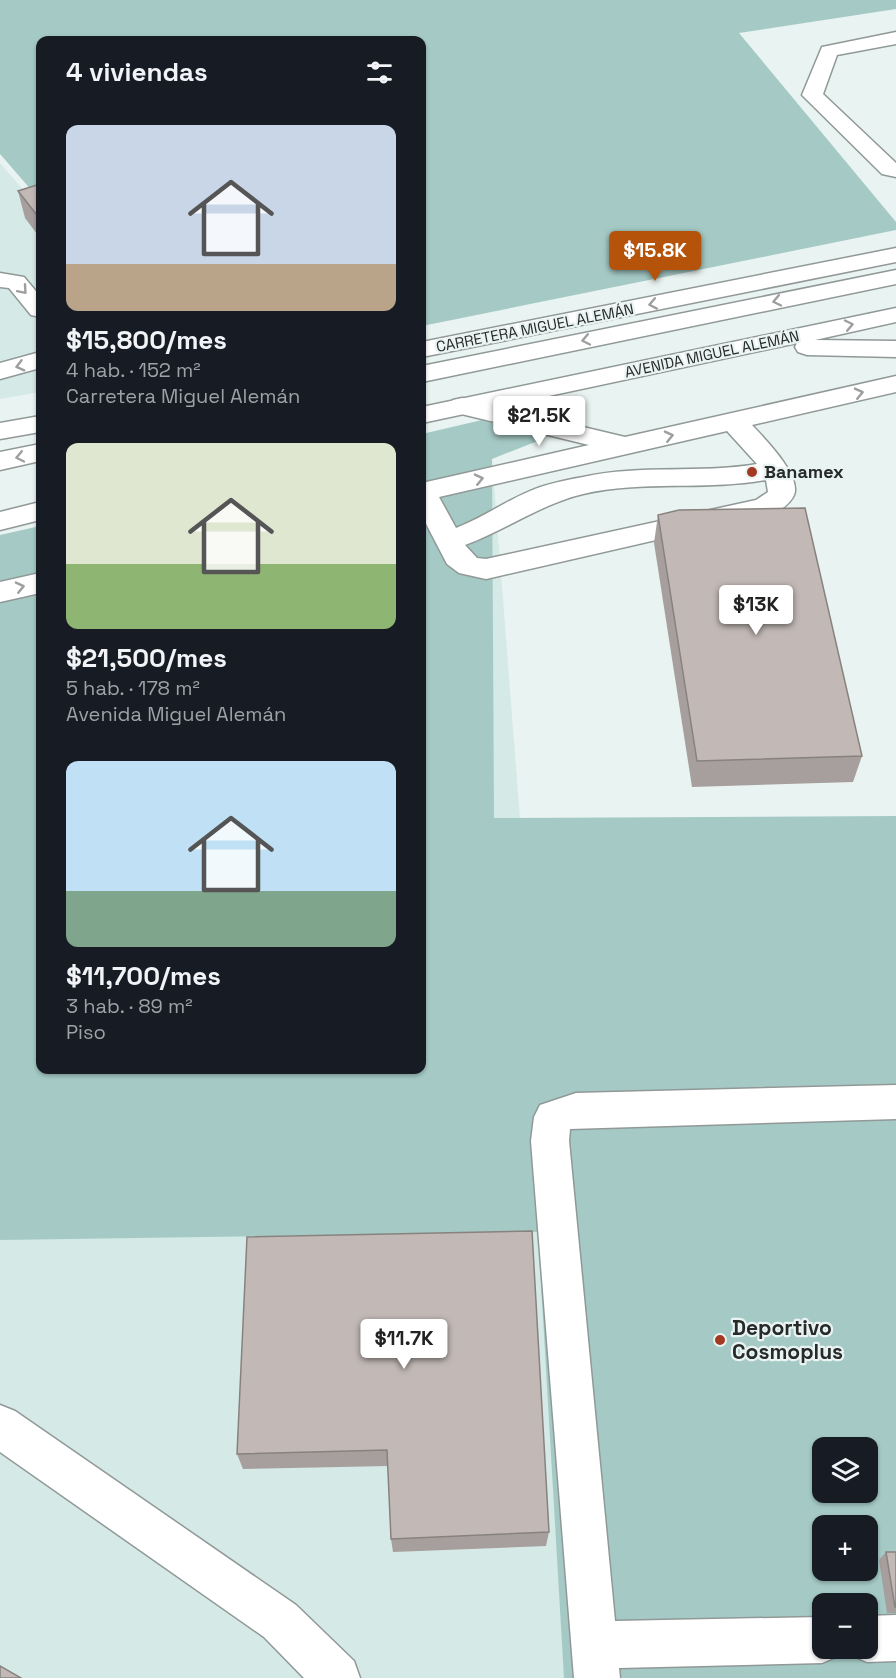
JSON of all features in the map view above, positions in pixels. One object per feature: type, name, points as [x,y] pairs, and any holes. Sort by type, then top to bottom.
[{"type":"main road","points":[[896,38],[829,51],[812,95],[890,169],[896,170]]},
{"type":"main road","name":"CARRETERA MIGUEL ALEMÁN","points":[[426,349],[896,255]]},
{"type":"main road","points":[[426,373],[896,277]]},
{"type":"main road","points":[[0,280],[16,282],[36,305]]},
{"type":"main road","name":"AVENIDA MIGUEL ALEMÁN","points":[[426,414],[896,315]]},
{"type":"main road","points":[[748,346],[896,349]]},
{"type":"main road","points":[[0,371],[36,361]]},
{"type":"main road","points":[[426,491],[896,384]]},
{"type":"main road","points":[[462,406],[626,445]]},
{"type":"main road","points":[[426,499],[457,557],[469,566],[486,569],[764,507],[778,499],[783,491],[775,470],[733,421]]},
{"type":"main road","points":[[0,431],[36,426]]},
{"type":"main road","points":[[0,461],[36,454]]},
{"type":"main road","points":[[449,541],[491,525],[540,497],[585,485],[658,476],[728,478],[775,470]]},
{"type":"main road","points":[[0,506],[36,498]]},
{"type":"main road","points":[[0,521],[36,512]]},
{"type":"main road","points":[[0,592],[36,584]]},
{"type":"main road","points":[[812,1641],[595,1661],[550,1141],[553,1117],[576,1110],[896,1102]]},
{"type":"main road","points":[[0,1426],[280,1621],[337,1678]]},
{"type":"main road","points":[[878,1639],[896,1638]]},
{"type":"shaded area","points":[[0,0],[896,0],[896,9],[739,33],[896,222],[896,230],[426,325],[426,36],[36,36],[36,195],[0,154]]},
{"type":"shaded area","points":[[0,163],[36,204],[36,393],[0,399]]},
{"type":"shaded area","points":[[482,420],[545,438],[492,459],[494,818],[896,816],[896,1678],[564,1678],[538,1232],[0,1240],[0,535],[36,527],[36,1074],[426,1074],[426,433]]},
{"type":"shaded area","points":[[492,458],[521,832],[896,826],[896,1678],[0,1678],[0,579],[36,1021],[36,1074],[426,1074],[426,1035]]},
{"type":"building","points":[[36,185],[36,214],[18,191]]},
{"type":"building","points":[[805,508],[862,756],[697,761],[658,515],[679,510]]},
{"type":"building","points":[[532,1231],[549,1532],[391,1539],[387,1450],[237,1454],[247,1237]]},
{"type":"building","points":[[886,1552],[896,1552],[896,1607],[895,1607]]},
{"type":"building","points":[[0,1666],[21,1678],[0,1678]]},
{"type":"place","name":"Banamex","points":[[752,472]]},
{"type":"place","name":"Deportivo Cosmoplus","points":[[720,1340]]}]
